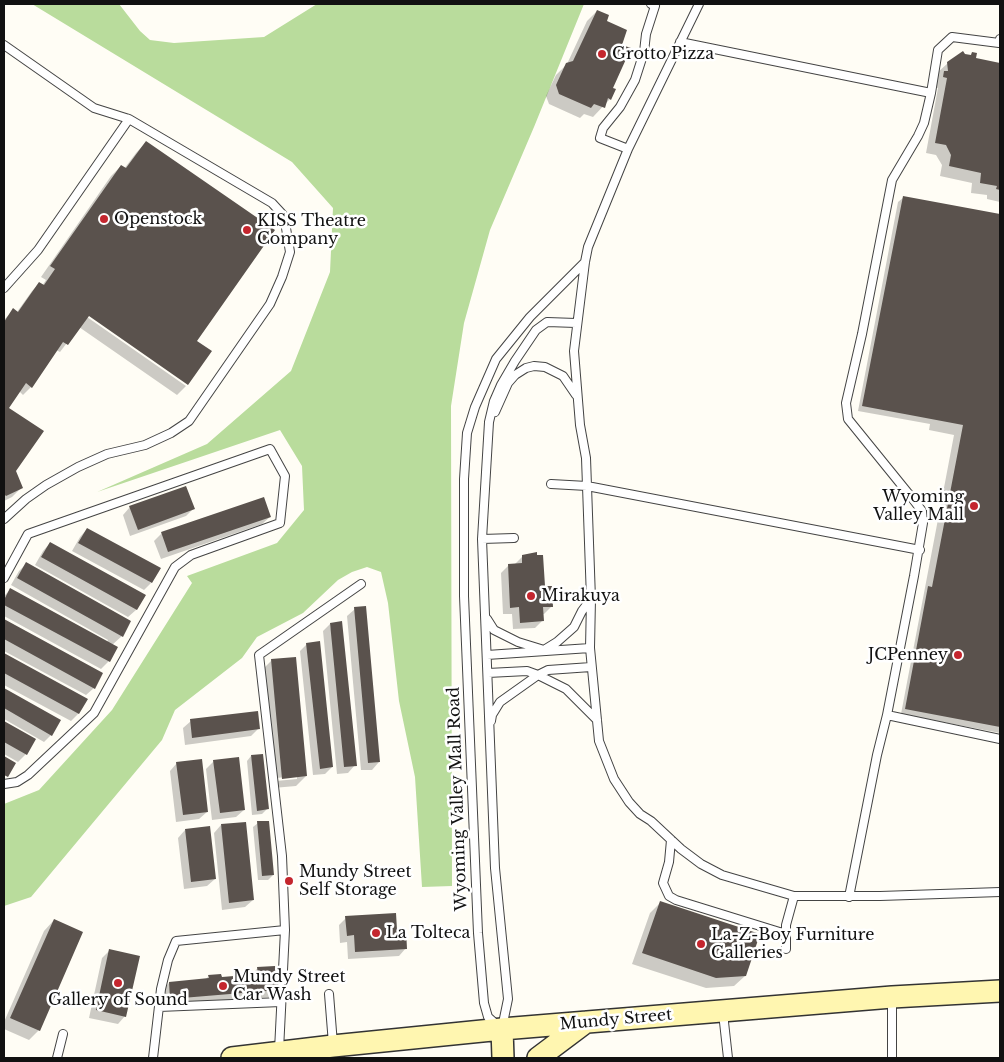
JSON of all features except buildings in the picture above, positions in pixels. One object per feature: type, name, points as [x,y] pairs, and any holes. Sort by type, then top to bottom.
[{"type":"main road","name":"Mundy Street","points":[[232,1058],[502,1029],[892,997],[1000,991]]},
{"type":"main road","points":[[538,1058],[586,1022]]},
{"type":"main road","points":[[502,1029],[503,1058]]},
{"type":"lane","points":[[628,150],[600,138],[602,128],[620,107],[638,73],[644,52],[646,34],[655,6],[651,4]]},
{"type":"lane","name":"Wyoming Valley Mall Road","points":[[699,4],[628,150],[588,247],[576,324],[574,351],[577,397],[586,458],[590,648],[599,741],[618,786],[640,814],[651,821],[670,840],[701,864],[722,875],[794,896],[849,897],[1000,892]]},
{"type":"lane","points":[[849,897],[920,550],[923,523],[922,511],[848,419],[846,403],[862,334],[892,180],[924,123],[932,93],[938,50],[952,37],[999,44],[1000,39]]},
{"type":"lane","points":[[680,42],[932,93]]},
{"type":"lane","points":[[4,45],[94,108],[129,118],[272,203],[284,216],[290,252],[282,277],[270,304],[189,421],[171,433],[145,445],[107,454],[78,467],[26,499],[4,519]]},
{"type":"lane","points":[[4,288],[38,250],[129,118]]},
{"type":"lane","name":"Wyoming Valley Mall Road","points":[[489,422],[482,539],[495,868],[508,999],[502,1029],[488,1017],[484,1003],[478,933],[464,596],[464,479],[467,433],[475,407],[496,359],[530,316],[585,262]]},
{"type":"lane","points":[[489,422],[494,401],[501,385],[536,330],[547,322],[576,324]]},
{"type":"lane","points":[[489,422],[508,383],[515,375],[526,368],[534,366],[545,367],[558,373],[568,382],[577,397]]},
{"type":"lane","points":[[4,578],[28,534],[270,449],[285,476],[280,523],[191,555],[175,567],[94,713],[28,775],[17,782],[4,784]]},
{"type":"lane","points":[[552,484],[587,486],[920,550]]},
{"type":"lane","points":[[482,539],[514,538]]},
{"type":"lane","points":[[278,1052],[285,930],[282,856],[259,655],[361,584]]},
{"type":"lane","points":[[485,605],[487,621],[494,630],[518,642],[544,650],[557,642],[574,627],[590,599]]},
{"type":"lane","points":[[487,655],[590,648]]},
{"type":"lane","points":[[489,731],[492,715],[500,702],[538,675],[548,670],[591,666]]},
{"type":"lane","points":[[488,673],[527,671],[538,675],[566,689],[597,720]]},
{"type":"lane","points":[[887,715],[1000,739]]},
{"type":"lane","points":[[670,840],[669,862],[663,883],[668,896],[786,934]]},
{"type":"lane","points":[[786,949],[786,924],[794,896]]},
{"type":"lane","points":[[153,1058],[161,989],[168,960],[176,941],[285,930]]},
{"type":"lane","points":[[329,994],[333,1046]]},
{"type":"lane","points":[[892,997],[892,1058]]},
{"type":"lane","points":[[159,1007],[281,1002]]},
{"type":"lane","points":[[723,1011],[728,1058]]},
{"type":"lane","points":[[57,1058],[63,1034]]},
{"type":"green space","points":[[32,4],[119,4],[140,31],[150,40],[174,43],[264,37],[317,4],[584,4],[490,230],[464,323],[451,406],[452,886],[422,887],[415,777],[399,701],[388,603],[381,572],[367,567],[352,572],[338,580],[303,613],[257,637],[242,658],[175,710],[162,740],[31,897],[4,906],[4,804],[39,790],[112,710],[192,583],[187,576],[277,543],[304,510],[302,466],[280,430],[97,492],[207,444],[291,371],[330,272],[333,208],[292,162]]},
{"type":"place","name":"Grotto Pizza","points":[[602,54]]},
{"type":"place","name":"Openstock","points":[[104,219]]},
{"type":"place","name":"KISS Theatre Company","points":[[247,230]]},
{"type":"place","name":"Wyoming Valley Mall","points":[[974,506]]},
{"type":"place","name":"Mirakuya","points":[[531,596]]},
{"type":"place","name":"JCPenney","points":[[958,655]]},
{"type":"place","name":"Mundy Street Self Storage","points":[[289,881]]},
{"type":"place","name":"La Tolteca","points":[[376,933]]},
{"type":"place","name":"La-Z-Boy Furniture Galleries","points":[[701,944]]},
{"type":"place","name":"Gallery of Sound","points":[[118,983]]},
{"type":"place","name":"Mundy Street Car Wash","points":[[223,986]]}]
